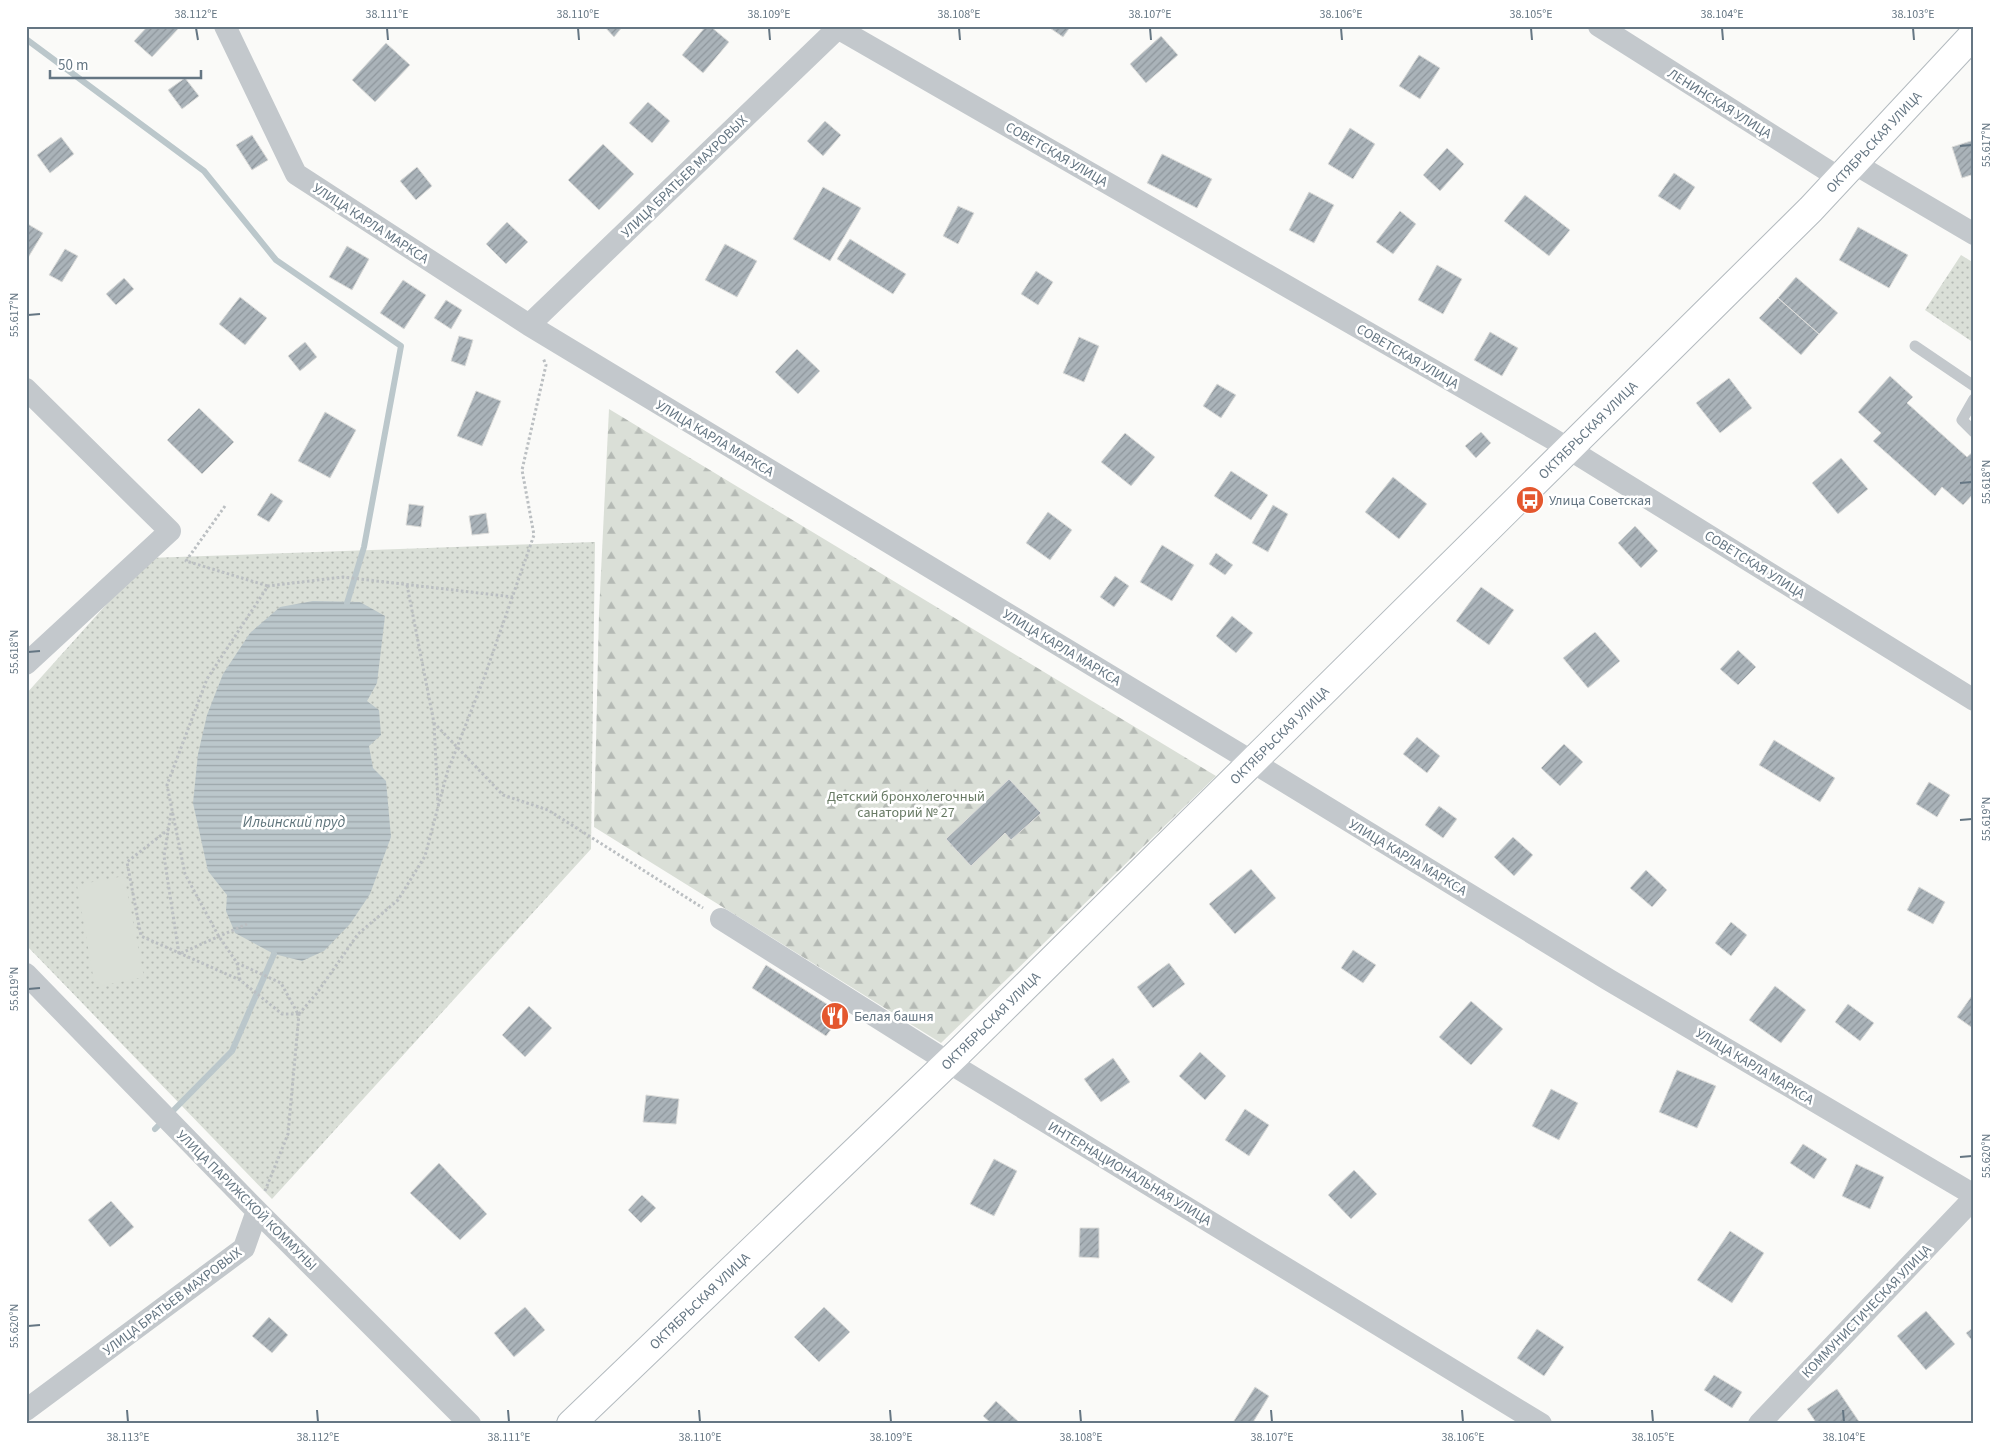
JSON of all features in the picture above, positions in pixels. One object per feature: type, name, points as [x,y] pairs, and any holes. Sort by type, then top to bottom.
[{"type":"main road","name":"ОКТЯБРЬСКАЯ УЛИЦА","points":[[571,1424],[948,1062],[1848,172],[1974,34]]},
{"type":"street","name":"УЛИЦА КАРЛА МАРКСА","points":[[225,26],[296,174],[528,325],[1251,761],[1609,980],[1974,1196]]},
{"type":"street","name":"ЛЕНИНСКАЯ УЛИЦА","points":[[1599,26],[1848,172],[1974,234]]},
{"type":"street","name":"УЛИЦА БРАТЬЕВ МАХРОВЫХ","points":[[528,325],[837,27]]},
{"type":"street","name":"СОВЕТСКАЯ УЛИЦА","points":[[837,27],[1568,449],[1974,700]]},
{"type":"street","points":[[26,389],[170,531],[26,664]]},
{"type":"street","name":"ИНТЕРНАЦИОНАЛЬНАЯ УЛИЦА","points":[[722,919],[948,1062],[1541,1424]]},
{"type":"street","name":"УЛИЦА ПАРИЖСКОЙ КОММУНЫ","points":[[26,974],[257,1211],[470,1424]]},
{"type":"street","name":"КОММУНИСТИЧЕСКАЯ УЛИЦА","points":[[1759,1424],[1974,1196]]},
{"type":"street","name":"УЛИЦА БРАТЬЕВ МАХРОВЫХ","points":[[26,1410],[244,1248],[257,1211]]},
{"type":"lane","points":[[1914,346],[1974,386]]},
{"type":"lane","points":[[1974,399],[1962,420],[1974,432]]},
{"type":"path","points":[[257,1211],[288,1134],[299,1014],[317,993],[358,934],[398,900],[425,856],[439,810],[447,773],[484,678],[534,535],[522,470],[546,365],[528,325]]},
{"type":"path","points":[[225,506],[186,561],[268,586],[343,577],[513,596]]},
{"type":"path","points":[[407,584],[434,723],[439,810]]},
{"type":"path","points":[[240,980],[238,963],[218,935],[185,874],[167,785],[207,679],[268,586]]},
{"type":"path","points":[[434,723],[503,794],[548,810],[722,919]]},
{"type":"path","points":[[172,811],[164,856],[179,954]]},
{"type":"path","points":[[169,830],[127,862],[141,936],[240,980],[282,1014],[299,1014]]},
{"type":"path","points":[[179,954],[218,935],[247,924]]},
{"type":"path","points":[[238,963],[281,983],[299,1014]]},
{"type":"green space","points":[[1961,255],[1974,263],[1974,343],[1925,310]]},
{"type":"green space","name":"Детский бронхолегочный санаторий № 27","points":[[609,409],[1216,776],[941,1043],[594,827],[599,613]]},
{"type":"green space","points":[[595,542],[591,849],[272,1199],[26,945],[26,694],[148,558]]},
{"type":"green space","points":[[124,876],[144,977],[95,987],[77,885]]},
{"type":"water","name":"Ильинский пруд","points":[[313,601],[360,602],[385,616],[377,683],[367,701],[379,710],[381,735],[369,746],[373,768],[386,781],[391,837],[370,894],[350,924],[324,951],[302,961],[274,954],[235,933],[226,911],[227,895],[208,871],[193,803],[198,754],[207,715],[223,674],[250,633],[280,607]]},
{"type":"building","points":[[148,26],[176,26],[178,29],[152,57],[134,41]]},
{"type":"building","points":[[604,26],[623,26],[614,37]]},
{"type":"building","points":[[706,26],[710,26],[729,42],[703,73],[682,55]]},
{"type":"building","points":[[1047,26],[1071,26],[1063,37]]},
{"type":"building","points":[[1161,36],[1178,55],[1146,83],[1130,64]]},
{"type":"building","points":[[386,43],[410,65],[375,102],[352,80]]},
{"type":"building","points":[[1419,55],[1440,68],[1420,99],[1399,86]]},
{"type":"building","points":[[185,78],[199,96],[182,109],[168,90]]},
{"type":"building","points":[[648,102],[670,121],[652,143],[629,123]]},
{"type":"building","points":[[825,121],[841,135],[823,156],[807,141]]},
{"type":"building","points":[[1350,128],[1375,144],[1353,179],[1328,164]]},
{"type":"building","points":[[252,135],[268,160],[252,170],[236,145]]},
{"type":"building","points":[[61,137],[74,154],[50,173],[37,155]]},
{"type":"building","points":[[1974,140],[1974,174],[1962,178],[1952,147]]},
{"type":"building","points":[[603,144],[634,174],[599,210],[568,180]]},
{"type":"building","points":[[1447,148],[1464,164],[1440,191],[1423,175]]},
{"type":"building","points":[[1162,154],[1212,179],[1197,208],[1147,183]]},
{"type":"building","points":[[417,167],[432,186],[416,200],[400,181]]},
{"type":"building","points":[[1674,173],[1695,187],[1680,210],[1658,196]]},
{"type":"building","points":[[823,187],[861,208],[830,261],[793,239]]},
{"type":"building","points":[[1309,192],[1334,205],[1314,243],[1289,230]]},
{"type":"building","points":[[1525,195],[1570,230],[1549,256],[1504,221]]},
{"type":"building","points":[[958,206],[974,213],[958,244],[943,236]]},
{"type":"building","points":[[1400,211],[1416,224],[1393,254],[1376,242]]},
{"type":"building","points":[[507,222],[528,242],[506,264],[486,244]]},
{"type":"building","points":[[26,223],[43,233],[26,261]]},
{"type":"building","points":[[1858,227],[1908,255],[1889,288],[1839,260]]},
{"type":"building","points":[[850,239],[906,274],[893,294],[837,259]]},
{"type":"building","points":[[725,244],[757,261],[737,297],[705,280]]},
{"type":"building","points":[[347,246],[369,259],[352,290],[329,277]]},
{"type":"building","points":[[65,249],[78,256],[62,282],[49,275]]},
{"type":"building","points":[[1437,265],[1462,279],[1443,314],[1418,300]]},
{"type":"building","points":[[1036,271],[1053,282],[1038,305],[1021,294]]},
{"type":"building","points":[[1796,277],[1838,313],[1819,334],[1778,298]]},
{"type":"building","points":[[124,278],[134,289],[116,305],[106,294]]},
{"type":"building","points":[[403,280],[426,295],[404,329],[380,313]]},
{"type":"building","points":[[240,297],[267,318],[245,345],[219,324]]},
{"type":"building","points":[[1778,298],[1819,334],[1801,355],[1759,318]]},
{"type":"building","points":[[446,300],[462,310],[451,329],[434,318]]},
{"type":"building","points":[[1490,332],[1518,348],[1502,376],[1474,360]]},
{"type":"building","points":[[459,336],[473,340],[465,366],[451,361]]},
{"type":"building","points":[[1079,337],[1099,346],[1084,382],[1063,373]]},
{"type":"building","points":[[305,342],[317,357],[300,371],[288,356]]},
{"type":"building","points":[[797,349],[820,371],[798,394],[775,372]]},
{"type":"building","points":[[1890,376],[1913,397],[1907,403],[1967,457],[1974,451],[1974,493],[1963,505],[1942,487],[1935,496],[1873,441],[1881,433],[1858,412]]},
{"type":"building","points":[[1729,378],[1752,408],[1720,433],[1696,403]]},
{"type":"building","points":[[1217,384],[1236,395],[1221,418],[1203,406]]},
{"type":"building","points":[[476,391],[501,401],[482,446],[457,436]]},
{"type":"building","points":[[199,408],[234,442],[202,474],[167,440]]},
{"type":"building","points":[[325,412],[356,430],[330,478],[298,461]]},
{"type":"building","points":[[1481,432],[1491,443],[1476,458],[1465,446]]},
{"type":"building","points":[[1125,433],[1155,457],[1131,486],[1101,462]]},
{"type":"building","points":[[1841,458],[1868,489],[1838,514],[1812,483]]},
{"type":"building","points":[[1231,471],[1268,495],[1251,520],[1214,496]]},
{"type":"building","points":[[1393,477],[1427,504],[1399,539],[1365,512]]},
{"type":"building","points":[[271,493],[283,501],[269,522],[257,515]]},
{"type":"building","points":[[409,504],[424,506],[421,527],[406,525]]},
{"type":"building","points":[[1273,505],[1288,514],[1268,552],[1252,543]]},
{"type":"building","points":[[1048,512],[1072,530],[1050,560],[1026,543]]},
{"type":"building","points":[[486,513],[489,533],[472,535],[469,516]]},
{"type":"building","points":[[1635,526],[1658,551],[1641,568],[1618,543]]},
{"type":"building","points":[[1162,545],[1194,565],[1172,601],[1140,582]]},
{"type":"building","points":[[1216,553],[1233,565],[1225,575],[1209,564]]},
{"type":"building","points":[[1115,576],[1129,586],[1114,607],[1100,597]]},
{"type":"building","points":[[1481,587],[1514,610],[1489,645],[1456,621]]},
{"type":"building","points":[[1232,616],[1253,633],[1236,653],[1216,636]]},
{"type":"building","points":[[1595,632],[1620,661],[1588,688],[1563,658]]},
{"type":"building","points":[[1738,650],[1756,667],[1738,685],[1720,669]]},
{"type":"building","points":[[1417,737],[1440,756],[1427,773],[1403,754]]},
{"type":"building","points":[[1774,740],[1835,778],[1820,802],[1759,765]]},
{"type":"building","points":[[1564,744],[1583,762],[1560,786],[1541,768]]},
{"type":"building","points":[[1009,779],[1041,813],[1011,840],[1005,833],[971,866],[946,839]]},
{"type":"building","points":[[1929,782],[1950,795],[1937,817],[1916,804]]},
{"type":"building","points":[[1439,806],[1457,819],[1443,838],[1425,825]]},
{"type":"building","points":[[1513,837],[1533,855],[1514,876],[1494,857]]},
{"type":"building","points":[[1251,869],[1276,898],[1235,934],[1209,904]]},
{"type":"building","points":[[1646,870],[1667,890],[1652,907],[1630,888]]},
{"type":"building","points":[[1919,887],[1945,902],[1933,924],[1907,910]]},
{"type":"building","points":[[1731,922],[1747,935],[1731,956],[1715,943]]},
{"type":"building","points":[[1353,950],[1376,965],[1363,983],[1341,968]]},
{"type":"building","points":[[1169,963],[1185,984],[1153,1008],[1137,987]]},
{"type":"building","points":[[766,965],[833,1008],[840,1007],[847,1010],[849,1017],[847,1023],[835,1024],[826,1036],[752,988]]},
{"type":"building","points":[[1775,986],[1806,1010],[1781,1043],[1749,1020]]},
{"type":"building","points":[[1974,993],[1974,1029],[1957,1017]]},
{"type":"building","points":[[1471,1001],[1503,1029],[1471,1065],[1439,1037]]},
{"type":"building","points":[[1848,1004],[1874,1023],[1860,1041],[1835,1022]]},
{"type":"building","points":[[529,1006],[552,1028],[525,1057],[502,1035]]},
{"type":"building","points":[[1200,1052],[1226,1076],[1205,1100],[1179,1076]]},
{"type":"building","points":[[1113,1058],[1130,1082],[1101,1102],[1084,1079]]},
{"type":"building","points":[[1677,1070],[1716,1086],[1697,1128],[1659,1112]]},
{"type":"building","points":[[1551,1089],[1578,1103],[1559,1140],[1532,1126]]},
{"type":"building","points":[[646,1095],[679,1099],[676,1124],[643,1122]]},
{"type":"building","points":[[1245,1109],[1269,1125],[1249,1156],[1225,1140]]},
{"type":"building","points":[[1803,1144],[1827,1159],[1814,1179],[1790,1163]]},
{"type":"building","points":[[994,1159],[1017,1171],[994,1216],[970,1204]]},
{"type":"building","points":[[439,1163],[487,1214],[460,1240],[410,1193]]},
{"type":"building","points":[[1856,1164],[1884,1177],[1870,1209],[1842,1196]]},
{"type":"building","points":[[1354,1170],[1377,1194],[1351,1219],[1328,1195]]},
{"type":"building","points":[[642,1195],[656,1208],[641,1223],[628,1210]]},
{"type":"building","points":[[111,1201],[134,1227],[110,1247],[88,1220]]},
{"type":"building","points":[[1080,1228],[1099,1228],[1099,1258],[1079,1257]]},
{"type":"building","points":[[1730,1231],[1764,1253],[1732,1303],[1697,1280]]},
{"type":"building","points":[[525,1307],[545,1330],[514,1357],[494,1333]]},
{"type":"building","points":[[824,1307],[850,1332],[819,1362],[794,1337]]},
{"type":"building","points":[[1926,1311],[1955,1344],[1926,1370],[1897,1336]]},
{"type":"building","points":[[269,1317],[288,1335],[272,1353],[252,1336]]},
{"type":"building","points":[[1974,1327],[1974,1343],[1966,1333]]},
{"type":"building","points":[[1537,1329],[1564,1347],[1544,1376],[1517,1358]]},
{"type":"building","points":[[1714,1375],[1742,1392],[1732,1408],[1704,1390]]},
{"type":"building","points":[[1255,1387],[1269,1396],[1252,1424],[1232,1424]]},
{"type":"building","points":[[1837,1389],[1859,1424],[1817,1424],[1807,1409]]},
{"type":"building","points":[[996,1401],[1021,1424],[992,1424],[983,1416]]},
{"type":"waterway","points":[[26,39],[204,171],[276,260],[401,346],[364,547],[347,603]]},
{"type":"waterway","points":[[155,1129],[232,1051],[274,954]]},
{"type":"place","name":"Улица Советская","points":[[1530,500]]},
{"type":"place","name":"Белая башня","points":[[835,1016]]}]
